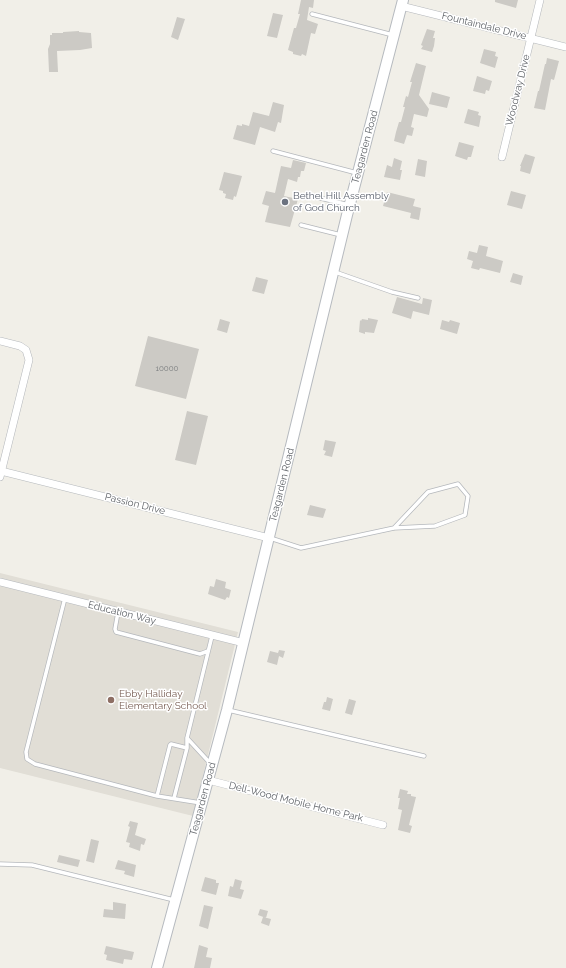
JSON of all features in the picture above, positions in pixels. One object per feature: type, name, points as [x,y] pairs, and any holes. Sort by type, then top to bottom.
[{"type":"street","name":"Woodway Drive","points":[[502,158],[540,0]]},
{"type":"street","name":"Fountaindale Drive","points":[[402,3],[566,47]]},
{"type":"street","name":"Teagarden Road","points":[[156,968],[176,900],[227,710],[342,236],[402,3]]},
{"type":"street","name":"Passion Drive","points":[[0,341],[20,346],[26,350],[28,360],[1,474],[269,538]]},
{"type":"street","name":"Education Way","points":[[0,582],[244,643]]},
{"type":"street","name":"Dell-Wood Mobile Home Park","points":[[208,780],[383,825]]},
{"type":"lane","points":[[312,14],[394,35]]},
{"type":"lane","points":[[273,151],[358,173]]},
{"type":"lane","points":[[312,196],[350,205]]},
{"type":"lane","points":[[300,225],[342,236]]},
{"type":"lane","points":[[334,272],[392,292],[418,298]]},
{"type":"lane","points":[[269,538],[301,548],[394,528],[435,526],[465,515],[468,496],[458,484],[428,492],[394,528]]},
{"type":"lane","points":[[65,598],[26,752],[26,759],[35,764],[157,796],[202,803]]},
{"type":"lane","points":[[118,612],[115,629],[116,632],[200,654],[208,651]]},
{"type":"lane","points":[[174,798],[187,748],[186,738],[212,635]]},
{"type":"lane","points":[[227,710],[424,756]]},
{"type":"lane","points":[[186,738],[212,765]]},
{"type":"lane","points":[[157,796],[170,745],[187,748]]},
{"type":"lane","points":[[0,864],[32,865],[176,900]]},
{"type":"shaded area","name":"Ebby Halliday Elementary School","points":[[0,573],[238,632],[193,816],[0,768]]},
{"type":"building","points":[[301,0],[314,0],[313,8],[309,7],[307,20],[318,24],[315,34],[311,33],[306,56],[302,54],[301,56],[293,54],[293,52],[288,50],[294,28],[296,28],[300,14],[298,14]]},
{"type":"building","points":[[495,0],[518,0],[516,8],[495,2]]},
{"type":"building","points":[[273,13],[283,15],[277,38],[267,36]]},
{"type":"building","points":[[177,17],[185,19],[178,40],[171,37]]},
{"type":"building","points":[[427,29],[435,31],[432,52],[421,49]]},
{"type":"building","points":[[79,31],[91,33],[92,48],[57,51],[58,72],[49,72],[48,49],[50,44],[50,35],[52,35],[52,33]]},
{"type":"building","points":[[484,49],[496,52],[495,56],[498,57],[495,68],[480,63]]},
{"type":"building","points":[[547,58],[559,61],[554,80],[551,79],[545,110],[534,108]]},
{"type":"building","points":[[416,63],[426,66],[419,95],[429,109],[427,117],[414,114],[411,127],[414,128],[412,136],[407,135],[404,144],[394,141],[399,122],[401,122],[405,107],[403,107],[406,96],[408,97],[412,82],[410,82]]},
{"type":"building","points":[[477,76],[492,81],[489,91],[486,90],[485,94],[473,91]]},
{"type":"building","points":[[432,92],[450,97],[447,108],[429,104]]},
{"type":"building","points":[[273,102],[284,105],[281,123],[278,122],[275,132],[260,127],[255,145],[233,139],[237,125],[242,126],[242,124],[249,126],[253,112],[269,116]]},
{"type":"building","points":[[468,109],[479,112],[478,115],[481,116],[479,127],[464,123]]},
{"type":"building","points":[[459,142],[474,146],[471,157],[468,157],[467,160],[455,156]]},
{"type":"building","points":[[525,154],[535,157],[530,174],[520,171],[520,166]]},
{"type":"building","points":[[394,158],[402,161],[400,180],[384,177],[387,165],[392,167]]},
{"type":"building","points":[[418,159],[427,161],[425,177],[415,175]]},
{"type":"building","points":[[293,160],[306,163],[304,171],[301,171],[297,182],[288,179],[284,196],[298,199],[290,227],[265,222],[269,206],[262,204],[266,191],[275,193],[281,166],[291,168]]},
{"type":"building","points":[[224,172],[242,176],[236,197],[234,196],[233,200],[225,198],[226,194],[219,190]]},
{"type":"building","points":[[511,191],[526,195],[522,209],[507,205]]},
{"type":"building","points":[[387,192],[415,199],[413,206],[421,208],[419,220],[410,218],[411,213],[383,206]]},
{"type":"building","points":[[479,245],[488,247],[486,256],[503,261],[500,273],[480,268],[479,270],[471,268],[473,261],[467,259],[469,251],[477,253]]},
{"type":"building","points":[[513,273],[523,276],[521,285],[510,282]]},
{"type":"building","points":[[256,277],[268,280],[264,294],[252,291]]},
{"type":"building","points":[[397,297],[422,304],[423,298],[432,300],[429,315],[413,311],[411,319],[392,313]]},
{"type":"building","points":[[368,318],[378,320],[374,333],[365,332],[365,334],[359,332],[360,320],[368,320]]},
{"type":"building","points":[[220,319],[230,322],[227,333],[217,330]]},
{"type":"building","points":[[442,320],[449,322],[450,320],[460,323],[457,334],[440,329]]},
{"type":"building","points":[[148,336],[199,349],[186,399],[135,386]]},
{"type":"building","points":[[187,411],[208,416],[196,465],[175,460]]},
{"type":"building","points":[[325,440],[336,442],[332,457],[324,455],[326,451],[323,450]]},
{"type":"building","points":[[310,505],[326,509],[323,518],[307,515]]},
{"type":"building","points":[[216,579],[226,582],[225,588],[231,590],[229,598],[227,597],[225,600],[208,594],[210,586],[214,587]]},
{"type":"building","points":[[279,650],[285,651],[283,658],[279,656],[277,665],[267,662],[270,651],[278,653]]},
{"type":"building","points":[[327,697],[333,699],[330,711],[322,709]]},
{"type":"building","points":[[349,699],[356,701],[352,715],[345,713]]},
{"type":"building","points":[[400,789],[408,791],[407,794],[411,794],[411,796],[416,797],[409,825],[412,826],[410,833],[398,830],[402,810],[398,809]]},
{"type":"building","points":[[130,821],[138,823],[135,835],[146,839],[144,845],[141,844],[140,851],[129,847],[130,843],[126,842]]},
{"type":"building","points":[[91,839],[99,841],[94,863],[86,861]]},
{"type":"building","points":[[59,855],[80,860],[78,867],[57,862]]},
{"type":"building","points":[[118,860],[136,865],[134,877],[124,874],[125,871],[115,869]]},
{"type":"building","points":[[205,877],[216,880],[216,883],[219,883],[216,895],[201,891]]},
{"type":"building","points":[[235,879],[242,881],[240,889],[244,890],[241,899],[228,896],[230,886],[233,887]]},
{"type":"building","points":[[113,902],[126,904],[125,919],[103,917],[104,909],[113,910]]},
{"type":"building","points":[[204,905],[213,907],[208,929],[199,926]]},
{"type":"building","points":[[260,909],[268,911],[266,918],[258,915]]},
{"type":"building","points":[[263,917],[271,919],[269,926],[261,923]]},
{"type":"building","points":[[199,945],[208,948],[206,957],[212,958],[210,968],[194,968]]},
{"type":"building","points":[[106,946],[134,952],[132,960],[124,959],[123,964],[106,960],[107,955],[104,954]]},
{"type":"place","name":"Bethel Hill Assembly of God Church","points":[[285,202]]},
{"type":"place","name":"Ebby Halliday Elementary School","points":[[111,700]]}]
